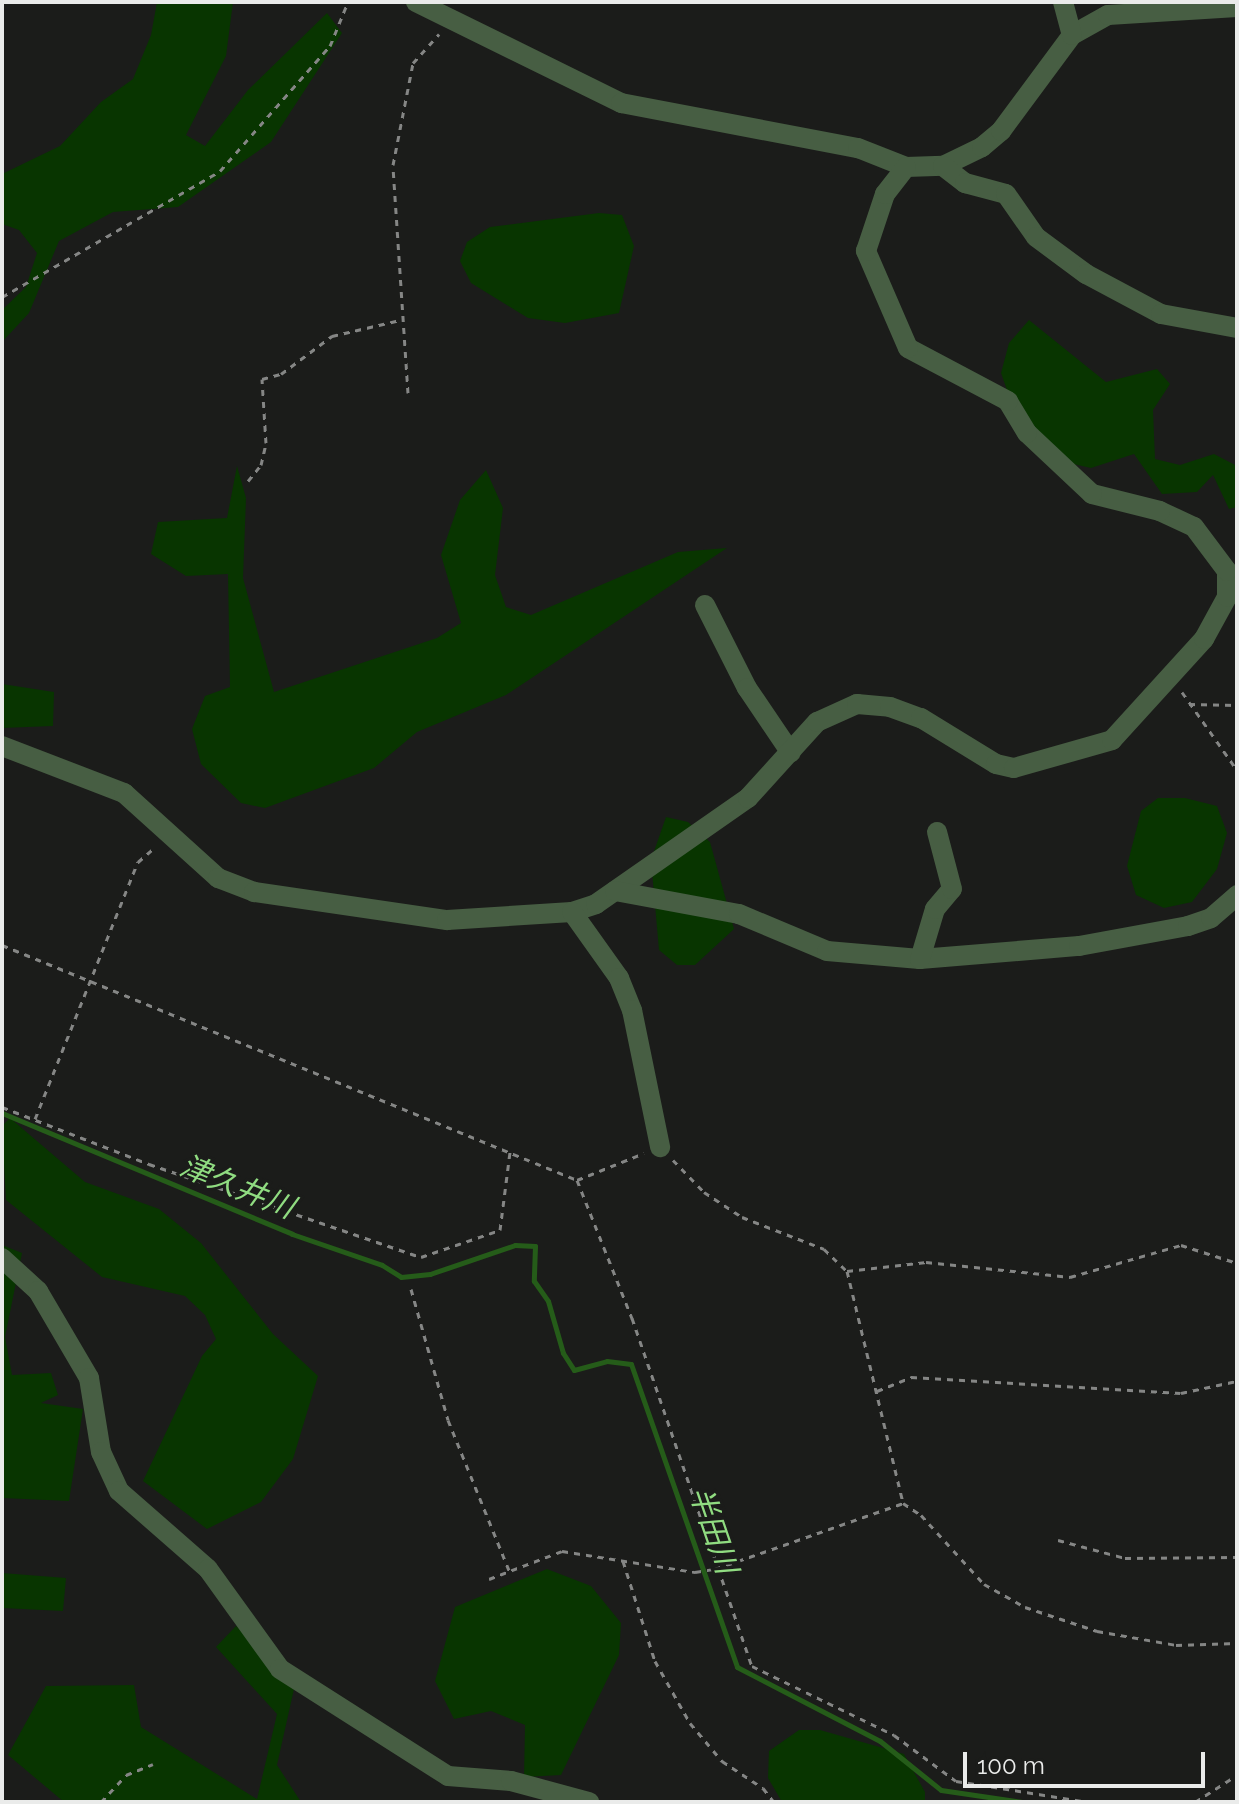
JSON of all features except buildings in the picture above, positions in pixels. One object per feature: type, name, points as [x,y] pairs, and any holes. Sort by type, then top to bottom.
[{"type":"street","points":[[416,2],[621,103],[858,148],[906,167],[943,166],[1001,131],[1072,35],[1108,15],[1237,7]]},
{"type":"street","points":[[1063,2],[1072,35]]},
{"type":"street","points":[[943,166],[965,183],[1006,194],[1036,237],[1086,274],[1161,314],[1237,328]]},
{"type":"street","points":[[2,746],[124,793],[218,878],[254,892],[447,920],[572,912],[615,891],[748,798],[817,722],[836,710],[868,705],[921,718],[996,764],[1032,766],[1112,740],[1173,678],[1217,619],[1230,586],[1227,571],[1194,527],[1160,511],[1092,494],[1052,460],[1000,395],[908,348],[866,251],[885,194],[906,167]]},
{"type":"street","points":[[705,605],[747,688],[791,753]]},
{"type":"street","points":[[920,959],[935,909],[952,889],[937,832]]},
{"type":"street","points":[[615,891],[739,914],[827,951],[920,959],[1079,946],[1188,926],[1211,918],[1237,895]]},
{"type":"street","points":[[572,912],[619,978],[632,1010],[660,1147]]},
{"type":"street","points":[[2,1258],[38,1291],[89,1378],[101,1452],[119,1491],[208,1569],[280,1669],[448,1776],[511,1781],[589,1802]]},
{"type":"path","points":[[2,297],[220,171],[330,46],[348,2]]},
{"type":"path","points":[[408,393],[400,320],[393,165],[413,63],[427,42],[458,21]]},
{"type":"path","points":[[248,481],[261,465],[266,443],[262,379],[281,374],[332,336],[400,320]]},
{"type":"path","points":[[1173,678],[1237,770]]},
{"type":"path","points":[[1189,704],[1237,705]]},
{"type":"path","points":[[35,1119],[138,862],[169,834]]},
{"type":"path","points":[[2,945],[577,1180],[660,1147],[704,1192],[742,1217],[824,1249],[847,1271],[903,1503],[921,1515],[984,1584],[1025,1607],[1139,1640],[1237,1643]]},
{"type":"path","points":[[2,1107],[421,1257],[500,1230],[510,1152]]},
{"type":"path","points":[[577,1180],[632,1318],[715,1569],[752,1666],[894,1735],[956,1781],[1088,1802]]},
{"type":"path","points":[[847,1271],[926,1262],[1070,1277],[1156,1248],[1181,1245],[1237,1263]]},
{"type":"path","points":[[411,1289],[448,1420],[510,1573]]},
{"type":"path","points":[[877,1391],[911,1377],[1181,1393],[1237,1381]]},
{"type":"path","points":[[489,1579],[562,1551],[695,1572],[715,1569],[903,1503]]},
{"type":"path","points":[[1058,1540],[1125,1558],[1237,1557]]},
{"type":"path","points":[[623,1561],[655,1661],[690,1723],[722,1761],[763,1788],[774,1802]]},
{"type":"path","points":[[101,1802],[126,1775],[153,1764]]},
{"type":"path","points":[[1195,1802],[1236,1776],[1237,1783]]},
{"type":"green space","points":[[157,2],[233,2],[226,56],[186,135],[205,146],[248,90],[327,13],[342,33],[271,142],[178,207],[113,212],[59,241],[29,313],[2,342],[2,310],[26,287],[37,253],[19,230],[2,224],[2,174],[60,146],[101,102],[133,79],[151,35]]},
{"type":"green space","points":[[599,213],[622,215],[634,246],[619,313],[565,323],[528,318],[471,283],[460,261],[467,242],[490,227]]},
{"type":"green space","points":[[1029,320],[1106,382],[1157,369],[1170,384],[1153,410],[1155,459],[1180,465],[1214,454],[1237,466],[1237,507],[1229,509],[1213,475],[1197,492],[1162,494],[1134,454],[1091,468],[1069,463],[1013,407],[1001,373],[1009,343]]},
{"type":"green space","points":[[237,466],[246,498],[243,578],[274,692],[437,638],[461,623],[441,555],[460,500],[486,470],[503,508],[495,575],[506,607],[531,615],[678,552],[727,548],[506,695],[417,732],[374,768],[265,808],[241,803],[201,764],[192,729],[205,696],[230,687],[228,574],[186,576],[151,554],[158,522],[227,518]]},
{"type":"green space","points":[[2,684],[54,692],[53,726],[2,728]]},
{"type":"green space","points":[[1158,798],[1185,798],[1217,806],[1227,833],[1217,869],[1192,902],[1164,908],[1136,895],[1127,866],[1141,811]]},
{"type":"green space","points":[[666,817],[688,822],[710,842],[734,929],[695,965],[677,965],[659,950],[651,860]]},
{"type":"green space","points":[[10,1118],[85,1182],[159,1209],[201,1243],[273,1334],[318,1376],[293,1459],[261,1502],[207,1529],[143,1481],[202,1356],[216,1339],[205,1315],[185,1296],[102,1277],[6,1200],[2,1126]]},
{"type":"green space","points":[[2,1245],[22,1253],[5,1337],[12,1375],[51,1373],[58,1395],[41,1403],[83,1409],[69,1501],[2,1498]]},
{"type":"green space","points":[[547,1569],[591,1586],[621,1623],[619,1655],[561,1775],[524,1777],[525,1725],[491,1711],[454,1719],[435,1681],[455,1607]]},
{"type":"green space","points":[[2,1573],[66,1578],[63,1611],[2,1608]]},
{"type":"green space","points":[[236,1626],[296,1680],[277,1765],[301,1802],[64,1802],[8,1755],[46,1686],[134,1685],[141,1727],[257,1799],[277,1714],[216,1647]]},
{"type":"green space","points":[[799,1730],[820,1730],[904,1754],[925,1792],[925,1802],[782,1802],[768,1778],[769,1751]]},
{"type":"waterway","name":"半田川","points":[[2,1113],[292,1234],[382,1265],[401,1277],[430,1274],[515,1245],[535,1246],[534,1281],[548,1301],[563,1353],[574,1370],[607,1361],[631,1364],[737,1667],[880,1741],[941,1790],[1022,1802]]},
{"type":"water label","name":"津久井川","points":[[237,1187]]}]
